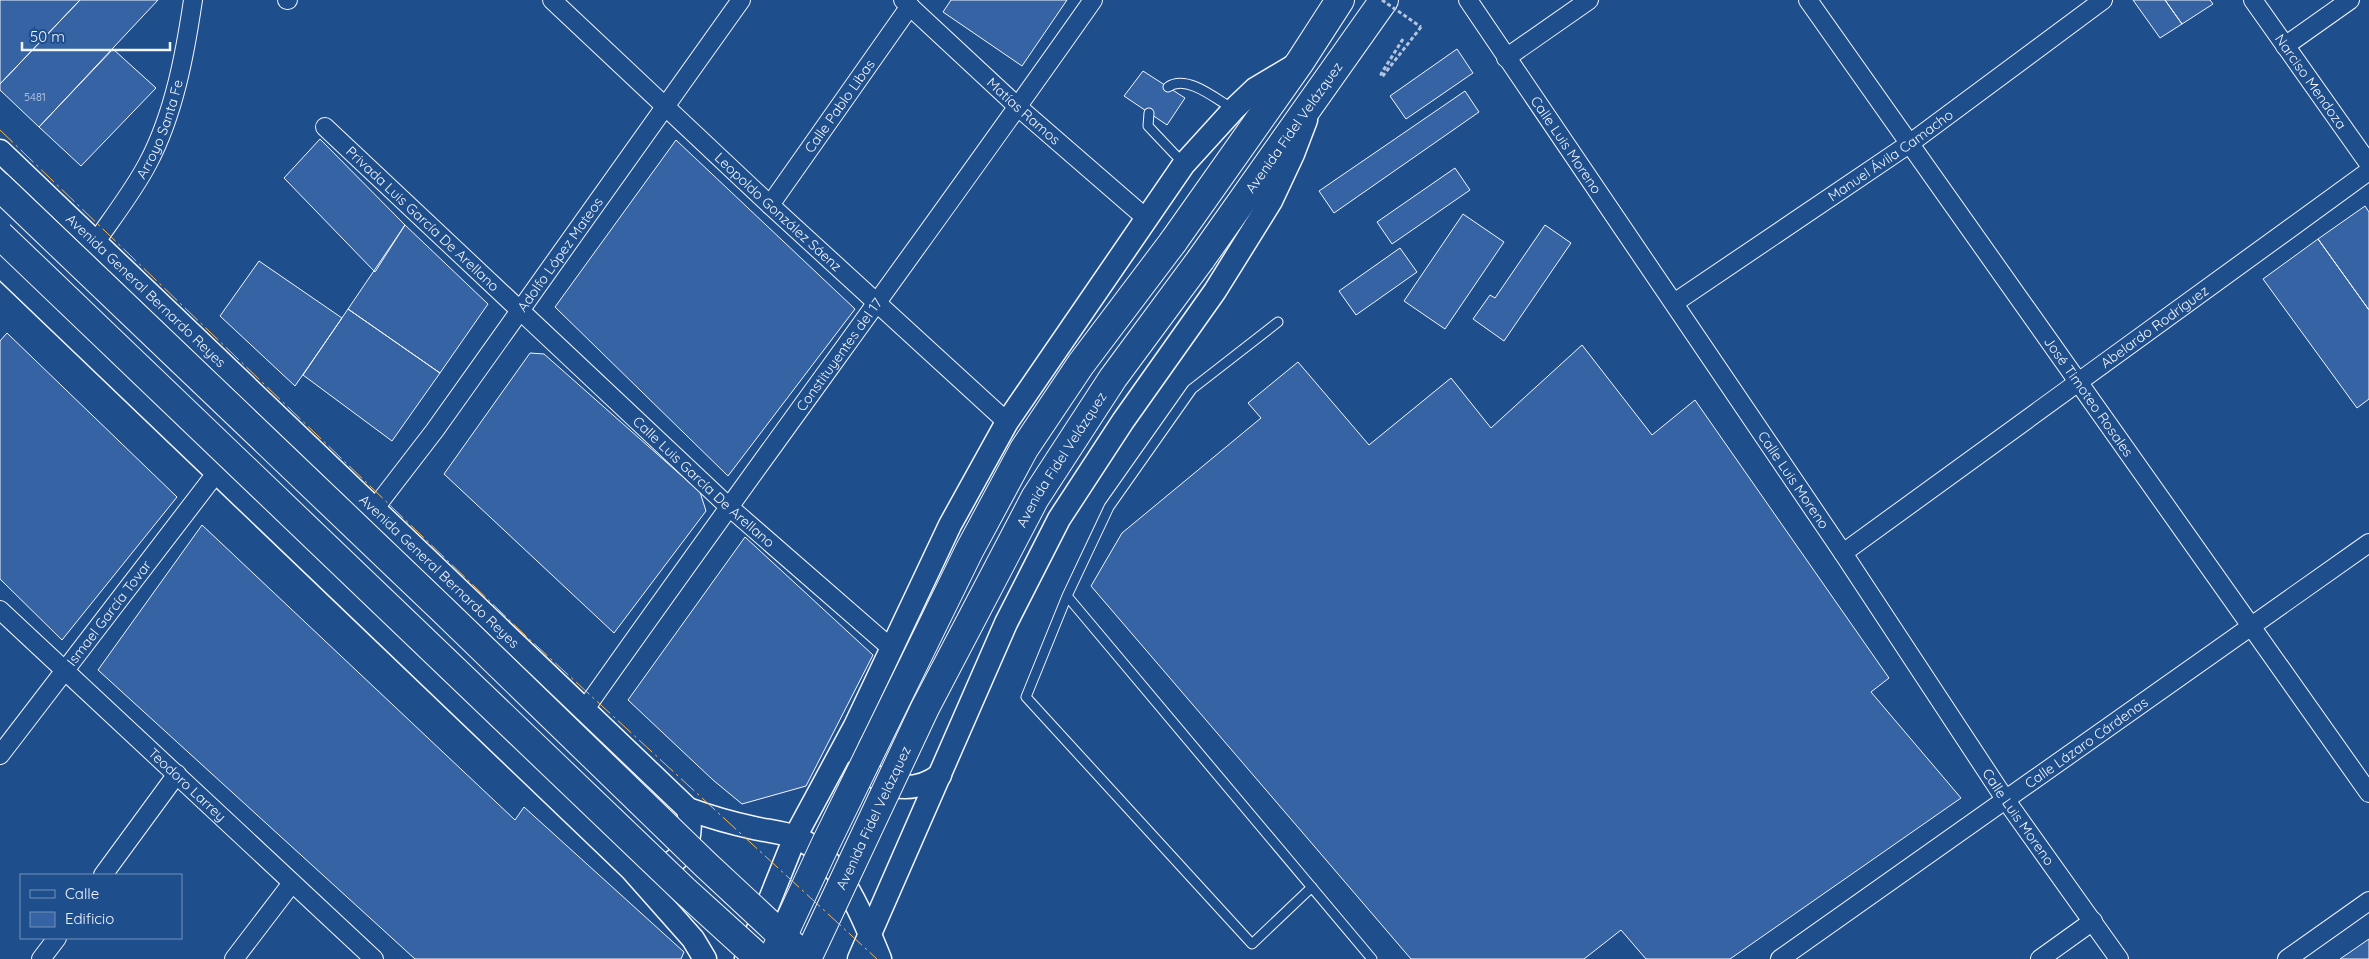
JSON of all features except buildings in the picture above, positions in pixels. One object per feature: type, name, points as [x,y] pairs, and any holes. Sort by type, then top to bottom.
[{"type":"main road","points":[[772,959],[826,842],[969,551],[1024,449],[1081,364],[1173,242],[1300,62],[1340,0]]},
{"type":"main road","name":"Avenida Fidel Velázquez","points":[[807,959],[925,708],[1035,498],[1108,386],[1310,107],[1383,0]]},
{"type":"main road","name":"Avenida General Bernardo Reyes","points":[[0,187],[444,611],[705,864],[807,959]]},
{"type":"main road","points":[[0,235],[684,890],[760,959]]},
{"type":"street","name":"Arroyo Santa Fe","points":[[95,243],[148,164],[160,137],[170,107],[193,0]]},
{"type":"street","name":"Leopoldo González Sáenz","points":[[552,0],[770,205],[1007,422]]},
{"type":"street","name":"Adolfo López Mateos","points":[[375,508],[520,310],[741,0]]},
{"type":"street","name":"Constituyentes del 17","points":[[584,710],[728,506],[877,303],[1093,0]]},
{"type":"street","name":"Calle Luis Moreno","points":[[1468,0],[1843,553],[2006,799],[2119,959]]},
{"type":"street","points":[[1506,58],[1589,0]]},
{"type":"street","name":"José Timoteo Rosales","points":[[1808,0],[2369,794]]},
{"type":"street","name":"Manuel Ávila Camacho","points":[[1674,303],[1909,144],[2103,0]]},
{"type":"street","name":"Narciso Mendoza","points":[[2253,0],[2369,164]]},
{"type":"street","points":[[2285,46],[2350,0]]},
{"type":"street","name":"Matías Ramos","points":[[906,3],[1018,107],[1147,218]]},
{"type":"street","name":"Calle Pablo Libas","points":[[770,205],[906,3]]},
{"type":"street","points":[[746,959],[795,837],[855,726],[950,525],[1007,422],[1184,164],[1234,109],[1255,89],[1300,62]]},
{"type":"street","points":[[859,959],[1006,623],[1059,519],[1123,421],[1215,291],[1271,201],[1294,154],[1310,107]]},
{"type":"street","name":"Privada Luis García De Arellano","points":[[325,127],[520,310]]},
{"type":"street","name":"Avenida General Bernardo Reyes","points":[[0,151],[688,809],[726,822],[795,837],[811,846],[832,866],[857,905],[880,959]]},
{"type":"street","name":"Abelardo Rodríguez","points":[[1843,553],[2080,383],[2369,171]]},
{"type":"street","points":[[1,269],[217,472],[632,869],[693,939],[705,959]]},
{"type":"street","name":"Calle Luis García De Arellano","points":[[520,310],[728,506],[891,648]]},
{"type":"street","name":"Ismael García Tovar","points":[[0,755],[64,669],[217,472]]},
{"type":"street","name":"Calle Lázaro Cárdenas","points":[[1780,959],[2369,543]]},
{"type":"street","name":"Teodoro Larrey","points":[[0,610],[374,959]]},
{"type":"street","points":[[855,726],[856,752],[870,774],[880,781],[905,788],[931,782],[940,774]]},
{"type":"street","points":[[104,874],[177,774]]},
{"type":"street","points":[[632,869],[646,871],[660,869],[673,862],[684,851],[690,838],[691,824],[688,809]]},
{"type":"street","points":[[234,959],[292,883]]},
{"type":"street","points":[[2287,959],[2369,901]]},
{"type":"street","points":[[2040,959],[2093,921]]},
{"type":"street","points":[[41,959],[56,939]]},
{"type":"lane","points":[[1168,87],[1177,82],[1188,84],[1234,109]]},
{"type":"lane","points":[[1149,113],[1148,126],[1184,164]]},
{"type":"lane","points":[[1278,322],[1185,397],[1109,507],[1067,596],[1026,697],[1252,944],[1312,887]]},
{"type":"lane","points":[[1067,596],[1372,959]]},
{"type":"path","points":[[1383,0],[1421,27],[1382,77],[1380,74],[1403,39]]},
{"type":"power","points":[[0,130],[526,636],[877,959]]}]
